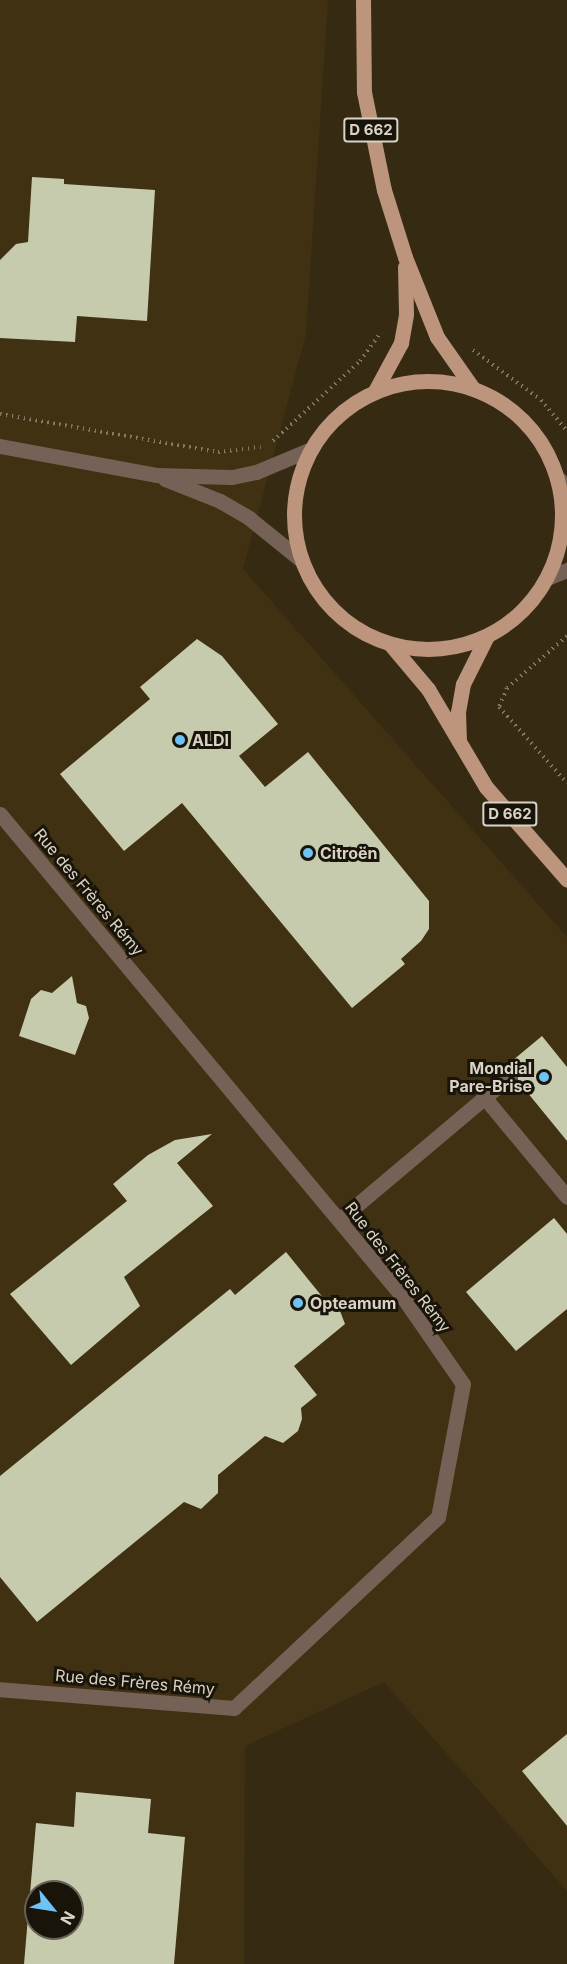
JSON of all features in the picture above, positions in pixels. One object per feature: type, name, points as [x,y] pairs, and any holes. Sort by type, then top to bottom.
[{"type":"main road","name":"D 662","points":[[363,0],[364,92],[384,190],[405,257],[437,337],[472,387]]},
{"type":"main road","name":"D 662","points":[[375,391],[401,343],[406,314],[405,257]]},
{"type":"main road","points":[[423,380],[472,387],[501,401],[526,422],[545,448],[562,481],[559,546],[547,578],[531,601],[487,636],[439,649],[390,644],[366,634],[339,615],[312,583],[301,560],[295,532],[294,504],[299,476],[311,449],[349,406],[375,391],[423,380]]},
{"type":"main road","name":"D 662","points":[[459,742],[458,712],[464,684],[487,636]]},
{"type":"main road","name":"D 662","points":[[390,644],[428,688],[486,787],[567,880]]},
{"type":"street","points":[[0,446],[157,475],[232,477],[256,472],[311,449]]},
{"type":"street","points":[[157,475],[220,501],[249,518],[301,560]]},
{"type":"street","points":[[547,578],[567,570]]},
{"type":"street","name":"Rue des Frères Rémy","points":[[0,814],[402,1296],[463,1384],[438,1517],[234,1708],[0,1689]]},
{"type":"street","points":[[339,1220],[509,1077]]},
{"type":"street","points":[[484,1097],[567,1197]]},
{"type":"path","points":[[0,414],[218,452],[260,447],[276,440],[360,361],[374,345],[387,316],[406,314]]},
{"type":"path","points":[[466,344],[542,400],[567,431]]},
{"type":"path","points":[[567,636],[507,688],[500,707],[567,783]]},
{"type":"shaded area","points":[[0,0],[328,0],[306,334],[243,569],[567,937],[567,1891],[384,1682],[245,1746],[244,1964],[0,1964]]},
{"type":"building","points":[[32,177],[64,179],[64,184],[155,190],[147,321],[77,316],[75,342],[0,338],[0,260],[16,244],[28,242]]},
{"type":"building","points":[[197,639],[222,656],[278,724],[239,756],[265,787],[308,752],[429,901],[429,929],[421,941],[401,959],[405,964],[352,1008],[182,803],[124,851],[60,774],[150,699],[140,687]]},
{"type":"building","points":[[72,976],[77,1003],[86,1006],[89,1018],[75,1055],[19,1036],[31,999],[41,990],[52,993]]},
{"type":"building","points":[[542,1036],[567,1067],[567,1141],[518,1081],[517,1071],[506,1066]]},
{"type":"building","points":[[212,1134],[177,1163],[213,1206],[124,1277],[140,1306],[71,1365],[10,1294],[127,1201],[113,1184],[148,1155],[175,1140]]},
{"type":"building","points":[[554,1218],[567,1234],[567,1309],[516,1351],[466,1292]]},
{"type":"building","points":[[286,1252],[329,1305],[340,1311],[345,1324],[294,1366],[317,1395],[301,1408],[302,1419],[298,1431],[283,1443],[265,1436],[218,1475],[218,1493],[201,1509],[184,1502],[37,1622],[0,1577],[0,1476],[230,1289],[235,1295]]},
{"type":"building","points":[[567,1734],[567,1826],[522,1771]]},
{"type":"building","points":[[76,1792],[151,1799],[148,1833],[185,1837],[174,1964],[24,1964],[26,1940],[84,1940],[84,1880],[31,1880],[36,1823],[74,1827]]},
{"type":"place","name":"ALDI","points":[[180,740]]},
{"type":"place","name":"Citroën","points":[[308,853]]},
{"type":"place","name":"Mondial Pare-Brise","points":[[544,1077]]},
{"type":"place","name":"Opteamum","points":[[298,1303]]}]
